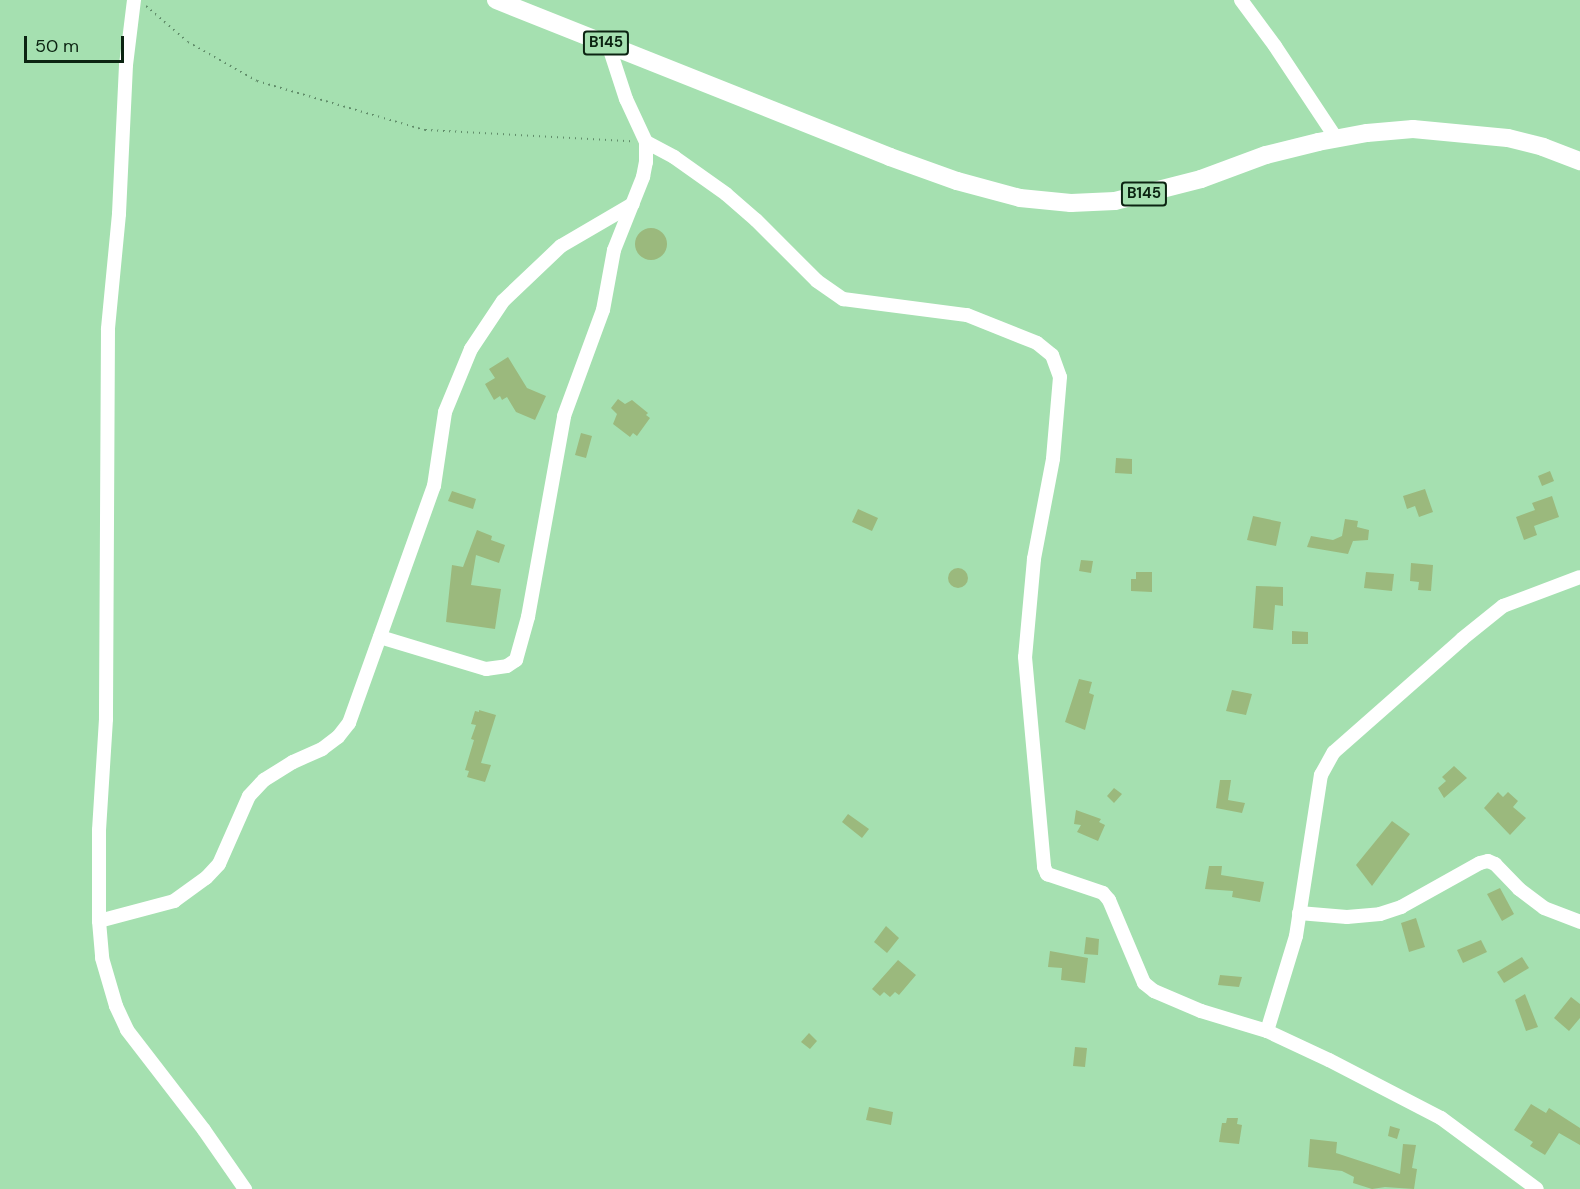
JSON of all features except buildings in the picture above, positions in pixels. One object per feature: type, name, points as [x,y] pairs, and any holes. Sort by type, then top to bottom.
[{"type":"main road","name":"B145","points":[[496,0],[890,157],[957,181],[1020,198],[1071,203],[1115,201],[1202,179],[1266,155],[1335,138],[1413,129],[1508,138],[1543,147],[1580,161]]},
{"type":"street","points":[[137,0],[126,65],[119,214],[108,329],[106,719],[99,830],[99,921],[102,958],[116,1006],[127,1030],[204,1130],[244,1189]]},
{"type":"street","points":[[1241,0],[1275,46],[1335,138]]},
{"type":"street","points":[[380,637],[486,669],[507,666],[516,660],[528,617],[564,416],[603,310],[614,250],[643,177],[646,142],[626,99],[608,44]]},
{"type":"street","points":[[646,142],[674,158],[726,194],[756,220],[817,281],[843,299],[967,315],[1037,343],[1052,355],[1060,377],[1053,459],[1034,559],[1025,657],[1044,867],[1051,876],[1103,893],[1109,900],[1144,983],[1154,991],[1201,1011],[1267,1031],[1441,1118],[1537,1189]]},
{"type":"street","points":[[99,921],[174,901],[206,878],[219,864],[249,796],[256,788],[264,780],[293,762],[322,749],[338,737],[349,723],[434,486],[445,412],[471,348],[503,301],[561,246],[633,204]]},
{"type":"street","points":[[1267,1031],[1296,936],[1321,775],[1334,752],[1462,639],[1503,606],[1519,598],[1580,578]]},
{"type":"street","points":[[1299,913],[1347,917],[1380,914],[1401,907],[1480,863],[1488,861],[1495,864],[1519,890],[1544,908],[1580,922]]},
{"type":"path","points":[[137,0],[188,42],[257,81],[425,130],[646,142]]}]
